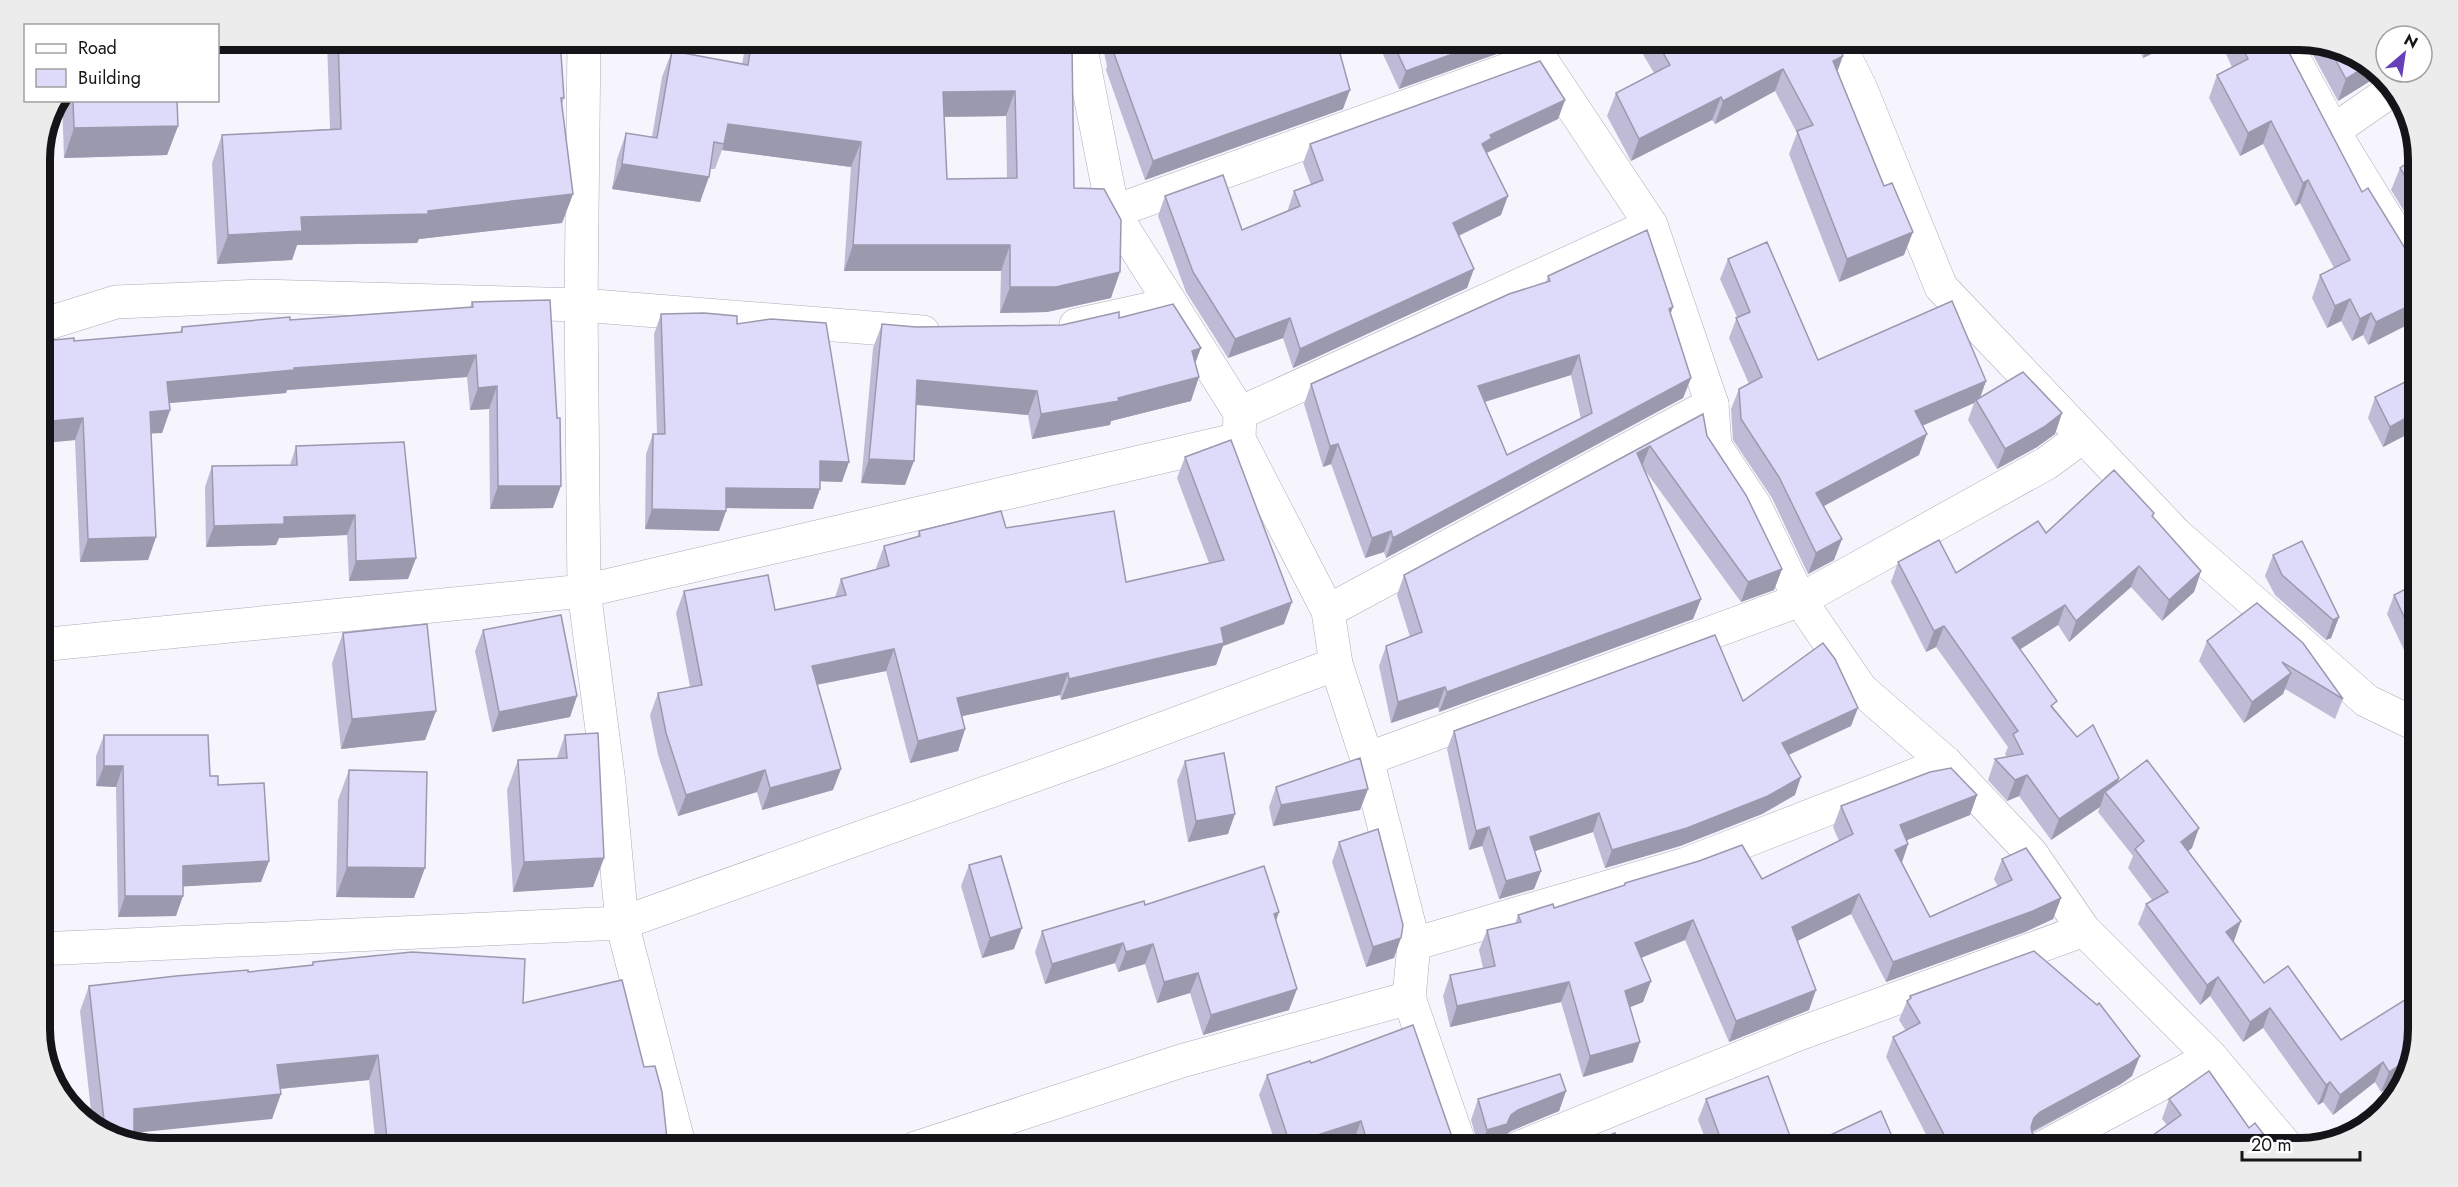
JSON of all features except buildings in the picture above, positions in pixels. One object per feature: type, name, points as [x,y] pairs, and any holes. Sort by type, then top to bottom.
[{"type":"street","points":[[584,50],[581,305],[584,591],[609,783],[622,923],[677,1138]]},
{"type":"street","points":[[1081,50],[1113,212],[1171,304],[1239,426],[1328,611],[1336,664],[1367,759],[1414,944],[1409,998],[1458,1138]]},
{"type":"street","points":[[1113,212],[1530,50]]},
{"type":"street","points":[[1536,50],[1651,225],[1712,404],[1714,446],[1755,506],[1800,600],[1861,689],[1946,763],[2031,853],[2084,930],[2211,1057],[2280,1138]]},
{"type":"street","points":[[1842,50],[1861,89],[1941,287],[2177,535],[2367,701],[2408,721]]},
{"type":"street","points":[[2289,50],[2333,131],[2408,253]]},
{"type":"street","points":[[2333,131],[2387,94]]},
{"type":"street","points":[[50,644],[584,591],[1239,426],[1651,225]]},
{"type":"street","points":[[50,323],[116,302],[260,296],[581,305],[907,332],[954,332]]},
{"type":"street","points":[[1049,332],[1171,304]]},
{"type":"street","points":[[1328,611],[1712,404]]},
{"type":"street","points":[[1367,759],[1800,600],[2047,463],[2082,437]]},
{"type":"street","points":[[50,949],[622,923],[1097,753],[1336,664]]},
{"type":"street","points":[[1414,944],[1686,864],[1946,763]]},
{"type":"street","points":[[1543,1138],[1797,1035],[2084,930]]},
{"type":"street","points":[[946,1138],[1181,1061],[1409,998]]},
{"type":"street","points":[[2061,1138],[2211,1057]]}]
